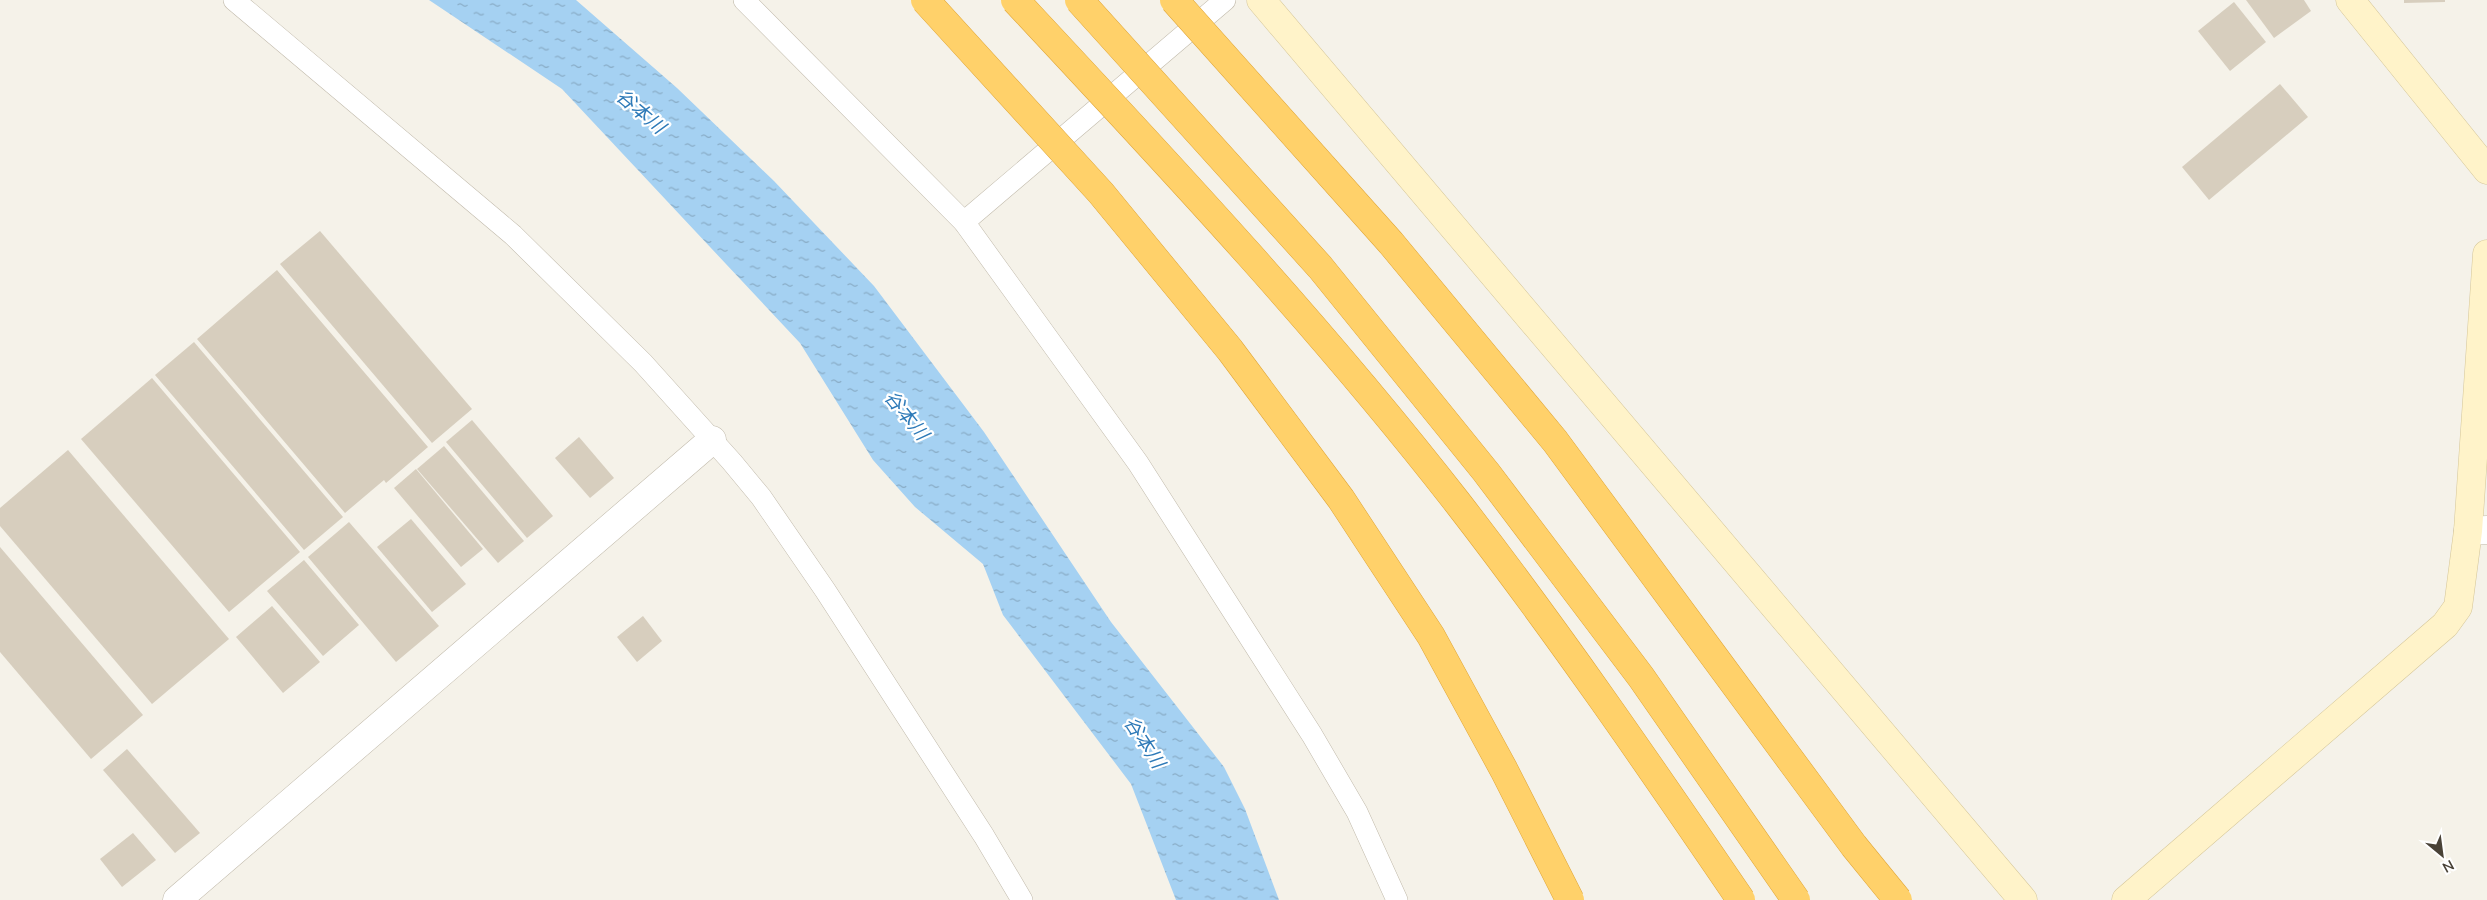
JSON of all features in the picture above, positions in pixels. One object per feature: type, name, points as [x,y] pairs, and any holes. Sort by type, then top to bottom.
[{"type":"highway","points":[[924,0],[1102,193],[1230,350],[1341,499],[1431,636],[1504,770],[1570,900]]},
{"type":"highway","points":[[1015,0],[1139,132],[1292,302],[1456,501],[1607,703],[1741,900]]},
{"type":"highway","points":[[1079,0],[1320,267],[1486,472],[1641,677],[1796,900]]},
{"type":"highway","points":[[1174,0],[1390,243],[1555,440],[1848,838],[1898,900]]},
{"type":"street","points":[[1261,0],[2023,900]]},
{"type":"street","points":[[2350,0],[2487,170]]},
{"type":"street","points":[[2126,900],[2445,625],[2458,607],[2477,531],[2487,254]]},
{"type":"street","points":[[177,900],[712,440]]},
{"type":"lane","points":[[234,0],[513,235],[612,330],[712,440],[761,497],[825,590],[984,836],[1022,900]]},
{"type":"lane","points":[[744,0],[964,222],[1138,463],[1312,735],[1357,812],[1397,900]]},
{"type":"lane","points":[[964,222],[1225,0]]},
{"type":"water","name":"谷本川","points":[[429,0],[576,0],[677,88],[774,181],[874,286],[984,432],[1111,622],[1224,767],[1245,809],[1279,900],[1176,900],[1131,784],[1003,615],[983,564],[915,507],[873,460],[800,343],[562,89]]},
{"type":"building","points":[[2246,0],[2304,0],[2311,11],[2274,38]]},
{"type":"building","points":[[2404,0],[2445,0],[2445,2],[2404,3]]},
{"type":"building","points":[[2234,2],[2266,42],[2230,71],[2198,31]]},
{"type":"building","points":[[2280,84],[2308,117],[2209,200],[2182,167]]},
{"type":"building","points":[[320,231],[472,409],[432,443],[280,264]]},
{"type":"building","points":[[277,270],[428,447],[386,483],[384,480],[345,513],[197,339]]},
{"type":"building","points":[[194,342],[343,517],[304,550],[155,375]]},
{"type":"building","points":[[152,378],[300,552],[229,612],[81,439]]},
{"type":"building","points":[[472,420],[553,516],[527,538],[446,442]]},
{"type":"building","points":[[579,437],[614,478],[590,498],[555,458]]},
{"type":"building","points":[[444,446],[524,541],[498,563],[417,469]]},
{"type":"building","points":[[68,450],[229,639],[152,704],[0,526],[0,508]]},
{"type":"building","points":[[416,469],[483,549],[461,567],[394,488]]},
{"type":"building","points":[[411,519],[466,584],[432,612],[377,547]]},
{"type":"building","points":[[349,522],[439,626],[396,662],[308,557]]},
{"type":"building","points":[[0,547],[143,715],[91,759],[0,652]]},
{"type":"building","points":[[304,560],[359,625],[323,656],[267,591]]},
{"type":"building","points":[[272,606],[320,662],[283,693],[236,637]]},
{"type":"building","points":[[643,616],[662,641],[637,662],[617,637]]},
{"type":"building","points":[[127,749],[200,833],[175,853],[103,770]]},
{"type":"building","points":[[133,833],[156,860],[122,887],[100,859]]}]
